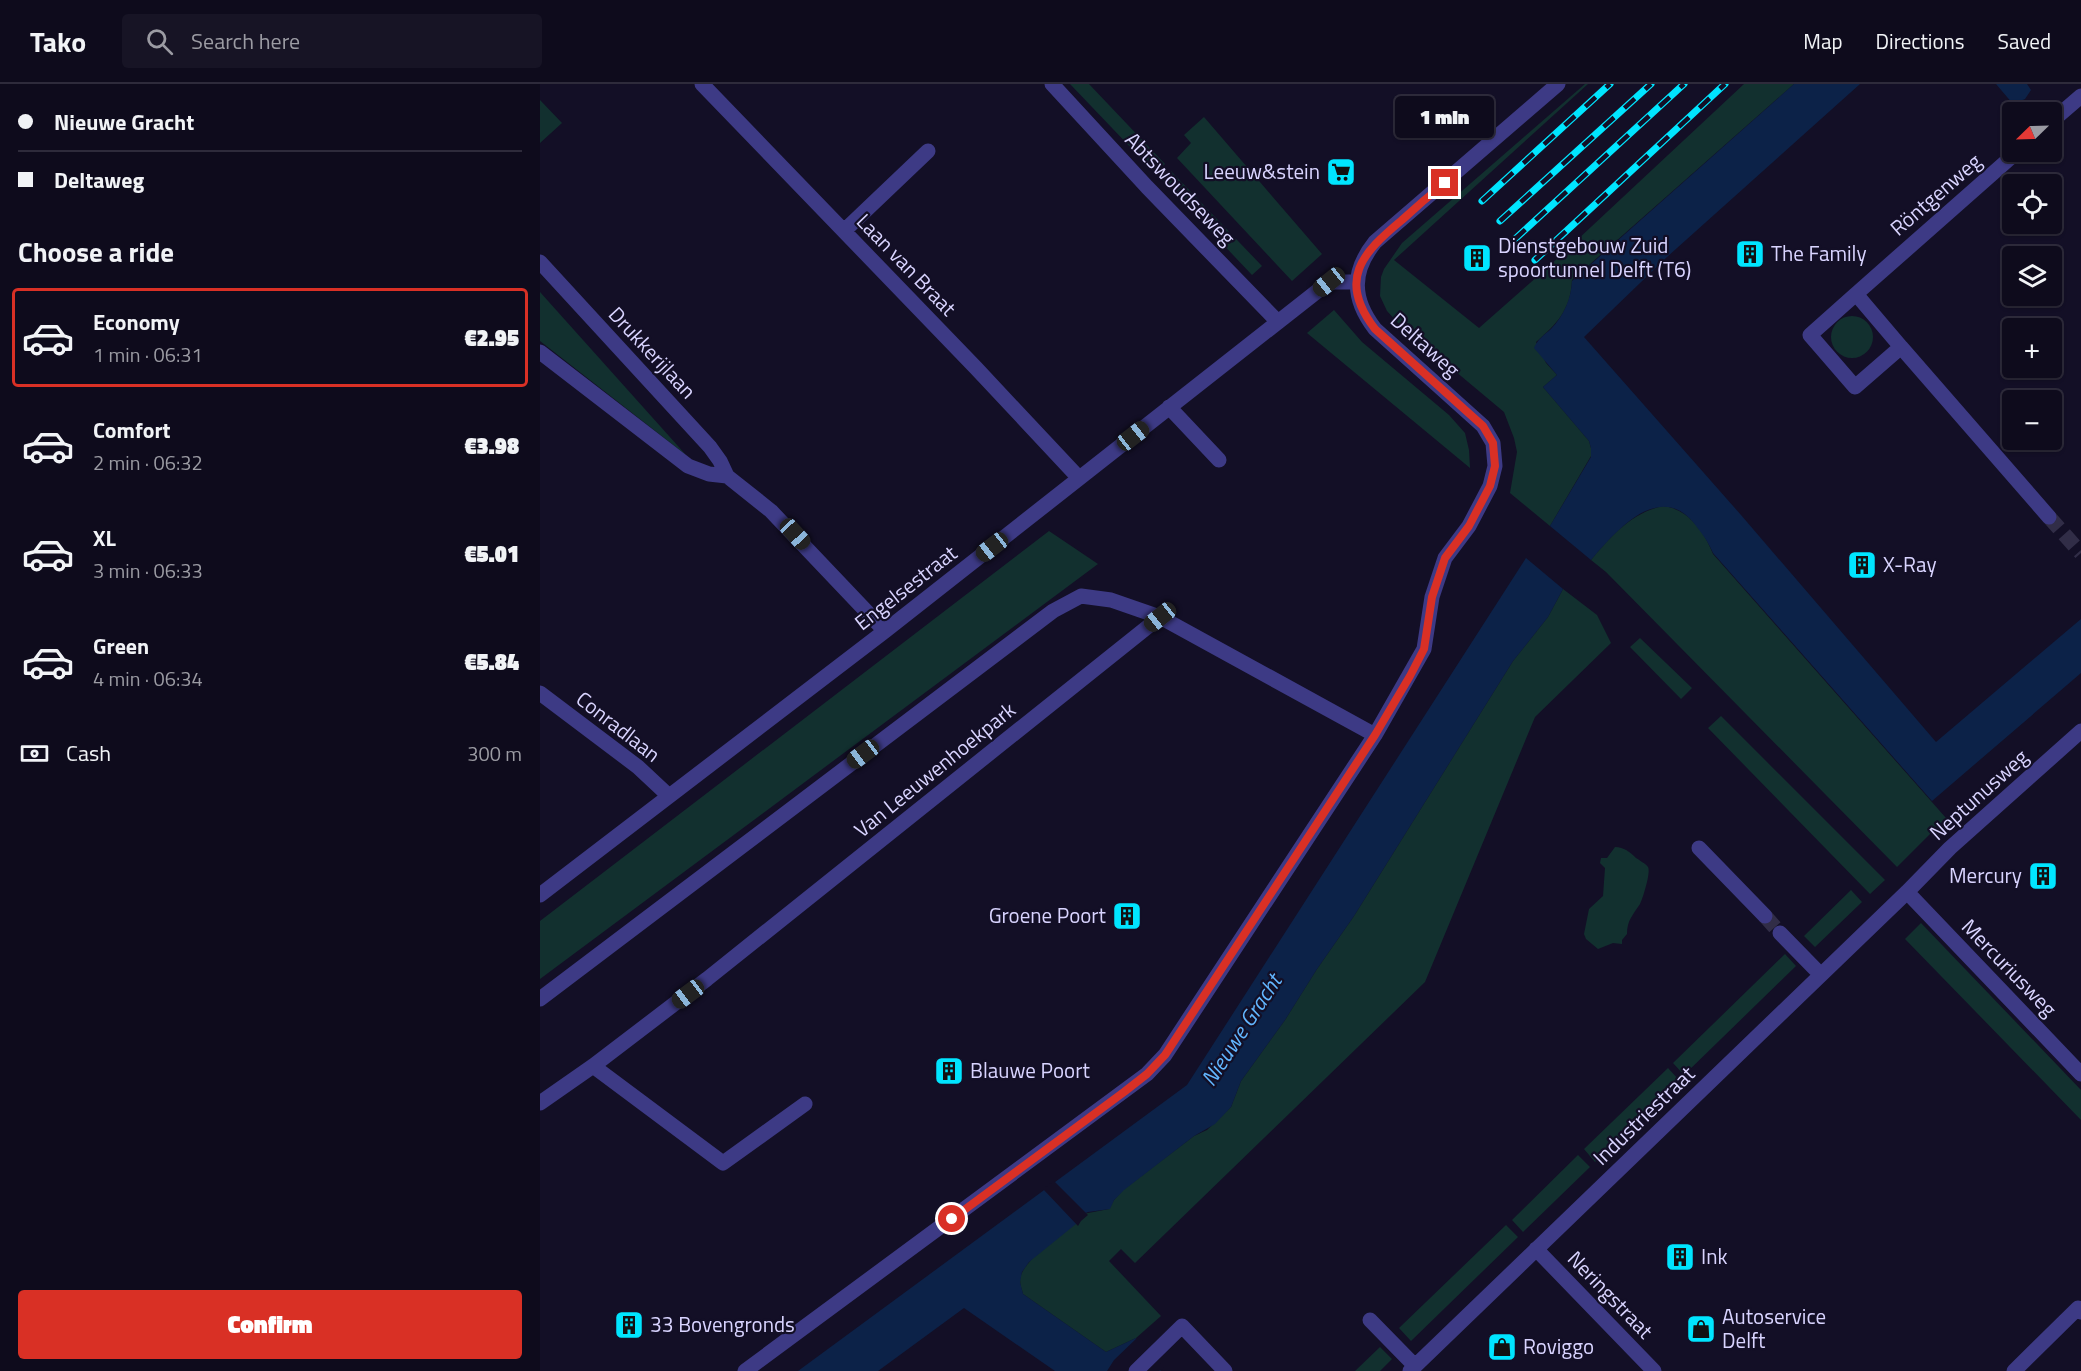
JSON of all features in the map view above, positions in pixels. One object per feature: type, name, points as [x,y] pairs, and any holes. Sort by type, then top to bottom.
[{"type":"street","name":"Laan van Braat","points":[[702,84],[968,359],[1079,478]]},
{"type":"street","name":"Abtswoudseweg","points":[[1052,84],[1147,187],[1278,322]]},
{"type":"street","points":[[1356,282],[1365,254],[1376,242],[1548,87]]},
{"type":"street","points":[[2062,112],[2081,96]]},
{"type":"street","points":[[844,231],[928,151]]},
{"type":"street","name":"Röntgenweg","points":[[1901,347],[1856,387],[1810,335],[2006,162]]},
{"type":"street","name":"Drukkerijlaan","points":[[540,262],[710,447],[727,476],[771,511],[885,631]]},
{"type":"street","name":"Engelsestraat","points":[[540,895],[885,631],[1329,282],[1356,282]]},
{"type":"street","name":"Deltaweg","points":[[1356,282],[1364,315],[1375,329],[1483,426],[1493,443],[1495,466],[1485,495],[1469,526],[1445,558],[1432,597],[1424,649],[1375,735]]},
{"type":"street","points":[[1856,294],[2049,517]]},
{"type":"street","name":"Drukkerijlaan","points":[[540,352],[688,466],[709,474],[727,476]]},
{"type":"street","points":[[1169,407],[1219,460]]},
{"type":"street","points":[[540,999],[1053,611],[1081,596],[1111,600],[1160,617],[1375,735],[1165,1055],[1147,1074],[745,1371]]},
{"type":"street","name":"Van Leeuwenhoekpark","points":[[540,1103],[708,979],[1160,617]]},
{"type":"street","name":"Conradlaan","points":[[540,693],[638,767],[669,796]]},
{"type":"street","name":"Neptunusweg","points":[[1907,892],[1950,848],[2081,731]]},
{"type":"street","points":[[1699,848],[1764,916]]},
{"type":"street","name":"Industriestraat","points":[[1412,1368],[1907,892]]},
{"type":"street","name":"Mercuriusweg","points":[[1907,892],[2081,1074]]},
{"type":"street","points":[[1780,933],[1821,975]]},
{"type":"street","points":[[593,1066],[723,1163],[805,1104]]},
{"type":"street","name":"Neringstraat","points":[[1536,1249],[1654,1371]]},
{"type":"street","points":[[2014,1371],[2078,1308],[2081,1312]]},
{"type":"street","points":[[1370,1320],[1412,1368]]},
{"type":"street","points":[[1136,1371],[1182,1326],[1225,1371]]},
{"type":"green space","points":[[1070,84],[1089,84],[1165,164],[1155,173]]},
{"type":"green space","points":[[1585,84],[1588,84],[1394,260],[1479,328],[1546,269],[1744,84],[1794,84],[1572,280],[1569,299],[1562,315],[1536,342],[1546,363],[1557,375],[1543,387],[1589,441],[1591,448],[1591,456],[1550,526],[1510,493],[1517,452],[1504,412],[1400,325],[1387,311],[1380,296],[1381,277],[1402,243]]},
{"type":"green space","points":[[540,100],[562,123],[540,143]]},
{"type":"green space","points":[[1204,117],[1322,254],[1292,281],[1177,158],[1191,143],[1184,135]]},
{"type":"green space","points":[[1171,171],[1262,266],[1252,275],[1162,180]]},
{"type":"green space","points":[[540,292],[686,455],[540,341]]},
{"type":"green space","points":[[1334,310],[1362,342],[1449,415],[1465,433],[1470,468],[1307,333]]},
{"type":"green space","points":[[1852,316],[1867,322],[1873,337],[1867,352],[1852,358],[1837,352],[1831,337],[1837,322]]},
{"type":"green space","points":[[1663,506],[1680,512],[1694,522],[1705,537],[1713,554],[1946,818],[1897,867],[1606,572],[1591,560],[1614,534],[1631,520]]},
{"type":"green space","points":[[1049,531],[1098,564],[540,979],[540,921]]},
{"type":"green space","points":[[1563,589],[1597,615],[1611,643],[1535,717],[1425,982],[1135,1263],[1121,1249],[1109,1261],[1161,1316],[1136,1338],[1106,1352],[1023,1294],[1020,1280],[1023,1271],[1037,1254],[1068,1230],[1083,1214],[1109,1209],[1123,1190],[1194,1136],[1207,1130],[1231,1107],[1241,1081],[1285,1020],[1354,916],[1513,661],[1548,617]]},
{"type":"green space","points":[[1640,638],[1692,688],[1681,699],[1630,647]]},
{"type":"green space","points":[[1721,716],[1885,880],[1870,894],[1708,728]]},
{"type":"green space","points":[[1615,847],[1627,850],[1647,866],[1648,879],[1641,901],[1629,921],[1627,934],[1622,944],[1613,943],[1598,949],[1586,939],[1584,934],[1589,909],[1603,896],[1605,868],[1600,863],[1601,858],[1607,858]]},
{"type":"green space","points":[[1851,890],[1862,902],[1815,947],[1804,936]]},
{"type":"green space","points":[[1921,923],[2081,1090],[2081,1120],[1905,939]]},
{"type":"green space","points":[[1785,954],[1796,966],[1684,1075],[1673,1063]]},
{"type":"green space","points":[[1668,1068],[1679,1080],[1595,1162],[1584,1149]]},
{"type":"green space","points":[[1578,1155],[1590,1167],[1523,1232],[1512,1220]]},
{"type":"green space","points":[[1506,1225],[1518,1237],[1411,1341],[1399,1328]]},
{"type":"green space","points":[[1380,1347],[1392,1359],[1380,1371],[1355,1371]]},
{"type":"water","points":[[1794,84],[1860,84],[1667,257],[1584,337],[1936,742],[2081,619],[2081,673],[1932,801],[1713,553],[1693,522],[1680,511],[1666,507],[1652,509],[1638,515],[1612,536],[1591,560],[1550,526],[1591,457],[1591,448],[1589,441],[1543,387],[1557,375],[1534,348],[1541,337],[1556,324],[1563,312],[1572,281]]},
{"type":"water","points":[[1996,84],[2027,84],[2031,90],[2025,99],[2011,102]]},
{"type":"water","name":"Nieuwe Gracht","points":[[1526,558],[1563,589],[1548,617],[1513,661],[1354,916],[1285,1020],[1241,1081],[1231,1107],[1215,1124],[1194,1136],[1124,1190],[1114,1200],[1110,1209],[1083,1214],[1076,1224],[1029,1262],[1022,1272],[1020,1282],[1023,1294],[1106,1352],[1136,1338],[1161,1371],[1055,1371],[964,1308],[878,1371],[798,1371],[1187,1085]]},
{"type":"pier","points":[[1054,1181],[1088,1215],[1078,1226],[1043,1189]]},
{"type":"pier","points":[[1139,1336],[1164,1368],[1159,1371],[1107,1371],[1114,1360]]},
{"type":"tunnel","points":[[2049,517],[2081,553]]},
{"type":"tunnel","points":[[1765,916],[1780,933]]},
{"type":"railway","points":[[1482,201],[1610,84]]},
{"type":"railway","points":[[1500,221],[1651,84]]},
{"type":"railway","points":[[1515,239],[1684,84]]},
{"type":"railway","points":[[1535,260],[1725,84]]},
{"type":"place","name":"Leeuw&stein","points":[[1341,172]]},
{"type":"place","name":"The Family","points":[[1750,254]]},
{"type":"place","name":"Dienstgebouw Zuid spoortunnel Delft (T6)","points":[[1477,258]]},
{"type":"place","name":"X-Ray","points":[[1862,565]]},
{"type":"place","name":"Mercury","points":[[2043,876]]},
{"type":"place","name":"Groene Poort","points":[[1127,916]]},
{"type":"place","name":"Blauwe Poort","points":[[949,1071]]},
{"type":"place","name":"Ink","points":[[1680,1257]]},
{"type":"place","name":"33 Bovengronds","points":[[629,1325]]},
{"type":"place","name":"Autoservice Delft","points":[[1701,1329]]},
{"type":"place","name":"Roviggo","points":[[1502,1347]]},
{"type":"route","points":[[952,1219],[1124,1092],[1147,1074],[1165,1055],[1375,735],[1424,649],[1432,597],[1445,558],[1469,526],[1490,486],[1495,466],[1493,443],[1483,426],[1464,406],[1375,329],[1364,315],[1356,282],[1365,254],[1445,183]]}]
